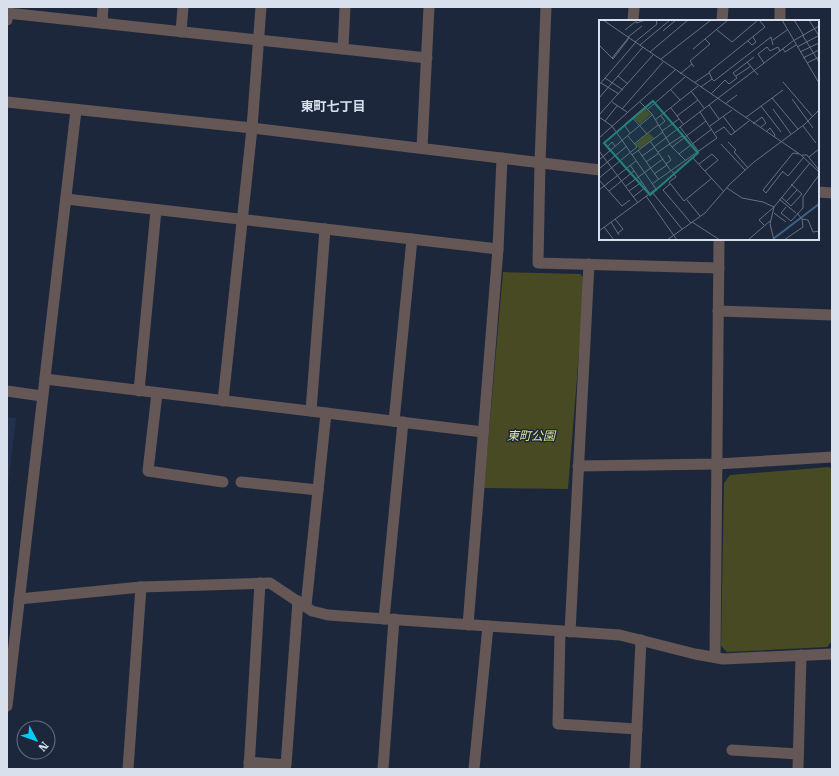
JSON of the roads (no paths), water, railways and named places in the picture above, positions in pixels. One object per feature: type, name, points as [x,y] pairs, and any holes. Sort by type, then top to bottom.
[{"type":"street","points":[[7,20],[8,7]]},
{"type":"street","points":[[102,23],[103,7]]},
{"type":"street","points":[[181,32],[183,7]]},
{"type":"street","points":[[223,401],[252,128],[261,7]]},
{"type":"street","points":[[343,49],[345,7]]},
{"type":"street","points":[[422,148],[429,7]]},
{"type":"street","points":[[546,7],[538,263],[719,268]]},
{"type":"street","points":[[633,20],[634,7]]},
{"type":"street","points":[[722,20],[723,7]]},
{"type":"street","points":[[780,7],[780,20]]},
{"type":"street","points":[[8,13],[427,58]]},
{"type":"street","points":[[7,102],[252,128],[599,170]]},
{"type":"street","points":[[7,706],[7,694],[76,110]]},
{"type":"street","points":[[468,625],[498,249],[502,158]]},
{"type":"street","points":[[819,192],[832,193]]},
{"type":"street","points":[[66,199],[498,249]]},
{"type":"street","points":[[138,391],[156,210]]},
{"type":"street","points":[[311,412],[325,229]]},
{"type":"street","points":[[383,769],[399,422],[412,239]]},
{"type":"street","points":[[715,657],[719,240]]},
{"type":"street","points":[[589,264],[578,466],[558,724],[637,729]]},
{"type":"street","points":[[718,311],[832,315]]},
{"type":"street","points":[[45,380],[484,432]]},
{"type":"street","points":[[7,392],[42,396]]},
{"type":"street","points":[[157,393],[148,471],[223,482]]},
{"type":"street","points":[[260,583],[249,765],[286,765],[302,604],[318,490],[326,413]]},
{"type":"street","points":[[578,466],[717,464],[832,457]]},
{"type":"street","points":[[241,482],[318,490]]},
{"type":"street","points":[[19,599],[141,587],[270,583],[312,610],[328,615],[620,635],[695,654],[723,659],[832,654]]},
{"type":"street","points":[[128,769],[141,587]]},
{"type":"street","points":[[474,769],[488,626]]},
{"type":"street","points":[[635,769],[641,640]]},
{"type":"street","points":[[798,769],[801,655]]},
{"type":"street","points":[[732,750],[798,754]]},
{"type":"district","name":"東町七丁目","points":[[333,106]]},
{"type":"park label","name":"東町公園","points":[[531,436]]}]
